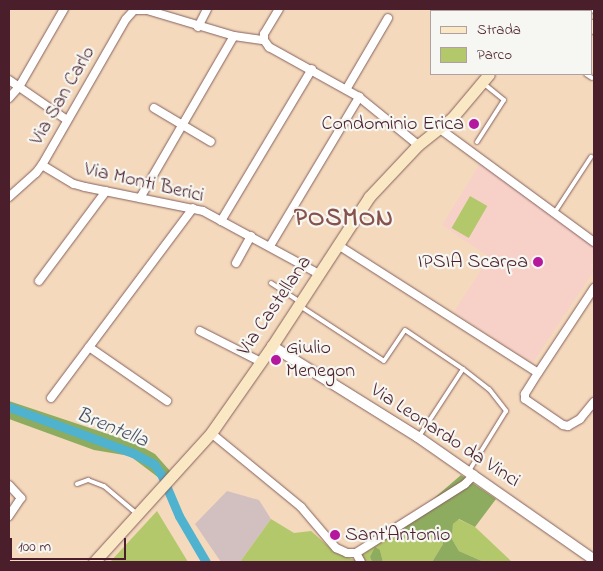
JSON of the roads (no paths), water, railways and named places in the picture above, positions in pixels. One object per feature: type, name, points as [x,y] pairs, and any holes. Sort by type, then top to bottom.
[{"type":"main road","name":"Via Castellana","points":[[94,562],[211,433],[300,304],[368,197],[418,145],[440,129],[486,78]]},
{"type":"street","points":[[9,98],[19,87],[64,9]]},
{"type":"street","name":"Via San Carlo","points":[[9,197],[18,191],[42,165],[126,19],[137,9],[234,36],[264,40]]},
{"type":"street","points":[[198,27],[207,9]]},
{"type":"street","points":[[279,9],[264,34],[264,40],[269,47],[359,96],[418,145]]},
{"type":"street","points":[[346,88],[388,18]]},
{"type":"street","points":[[140,198],[234,36]]},
{"type":"street","points":[[221,221],[312,69]]},
{"type":"street","points":[[9,80],[67,120]]},
{"type":"street","points":[[270,246],[359,96]]},
{"type":"street","points":[[154,108],[211,142]]},
{"type":"street","points":[[440,129],[594,242]]},
{"type":"street","name":"Via Monti Berici","points":[[42,165],[74,184],[106,192],[193,208],[251,236],[319,274]]},
{"type":"street","points":[[39,281],[106,192]]},
{"type":"street","points":[[51,398],[193,208]]},
{"type":"street","points":[[236,263],[251,236]]},
{"type":"street","points":[[338,245],[538,373]]},
{"type":"street","points":[[594,288],[525,394],[525,399],[563,425],[568,426],[580,419],[594,402]]},
{"type":"street","points":[[200,331],[261,362]]},
{"type":"street","name":"Via Leonardo da Vinci","points":[[272,346],[418,437],[594,560]]},
{"type":"street","points":[[89,347],[166,401]]},
{"type":"street","points":[[211,433],[301,507],[336,548],[348,553],[356,553],[465,484],[472,473]]},
{"type":"street","points":[[9,485],[21,498],[9,516]]},
{"type":"street","points":[[356,553],[361,562]]},
{"type":"lane","points":[[588,75],[592,78]]},
{"type":"lane","points":[[477,142],[504,100],[486,78]]},
{"type":"lane","points":[[555,212],[591,157]]},
{"type":"lane","points":[[271,283],[384,361],[405,330],[463,368],[490,389],[506,410],[472,473]]},
{"type":"lane","points":[[418,437],[463,368]]},
{"type":"lane","points":[[77,484],[88,480],[104,486],[137,515]]},
{"type":"waterway","name":"Brentella","points":[[9,407],[133,453],[154,464],[162,476],[179,516],[206,562]]},
{"type":"place","name":"Condominio Erica","points":[[474,124]]},
{"type":"place","name":"IPSIA Scarpa","points":[[538,262]]},
{"type":"place","name":"Giulio Menegon","points":[[276,360]]},
{"type":"place","name":"Sant'Antonio","points":[[335,535]]},
{"type":"district","name":"POSMON","points":[[344,219]]}]
